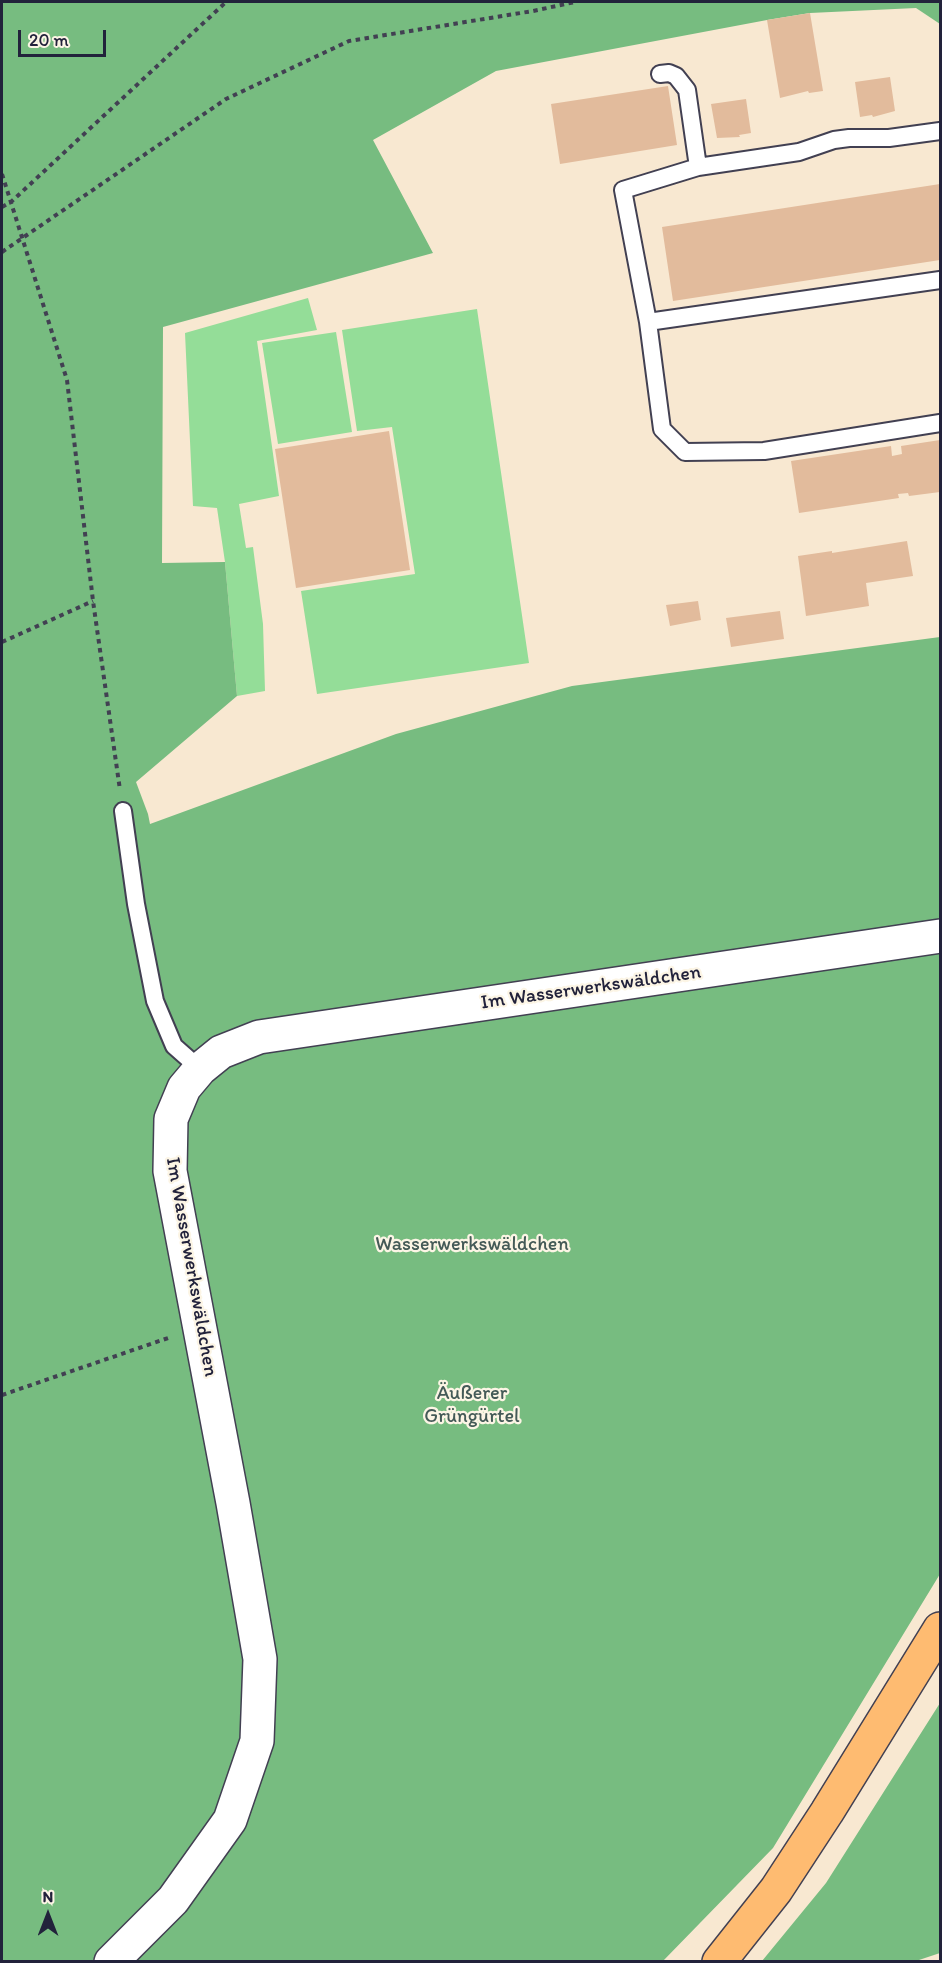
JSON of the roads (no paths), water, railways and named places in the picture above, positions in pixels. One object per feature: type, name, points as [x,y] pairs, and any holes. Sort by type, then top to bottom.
[{"type":"highway","points":[[719,1962],[776,1890],[940,1629]]},
{"type":"street","name":"Im Wasserwerkswäldchen","points":[[111,1962],[173,1900],[230,1820],[257,1741],[260,1659],[171,1171],[171,1119],[184,1088],[200,1069],[221,1052],[259,1037],[940,936]]},
{"type":"lane","points":[[660,74],[669,73],[676,76],[687,90],[698,167]]},
{"type":"lane","points":[[940,131],[889,138],[834,140],[799,152],[698,167],[623,190],[648,322],[662,429],[685,452],[764,451],[940,423]]},
{"type":"lane","points":[[648,322],[940,280]]},
{"type":"lane","points":[[123,811],[136,904],[155,1001],[174,1046],[200,1069]]},
{"type":"park label","name":"Wasserwerkswäldchen","points":[[472,1245]]},
{"type":"park label","name":"Äußerer Grüngürtel","points":[[472,1406]]}]
